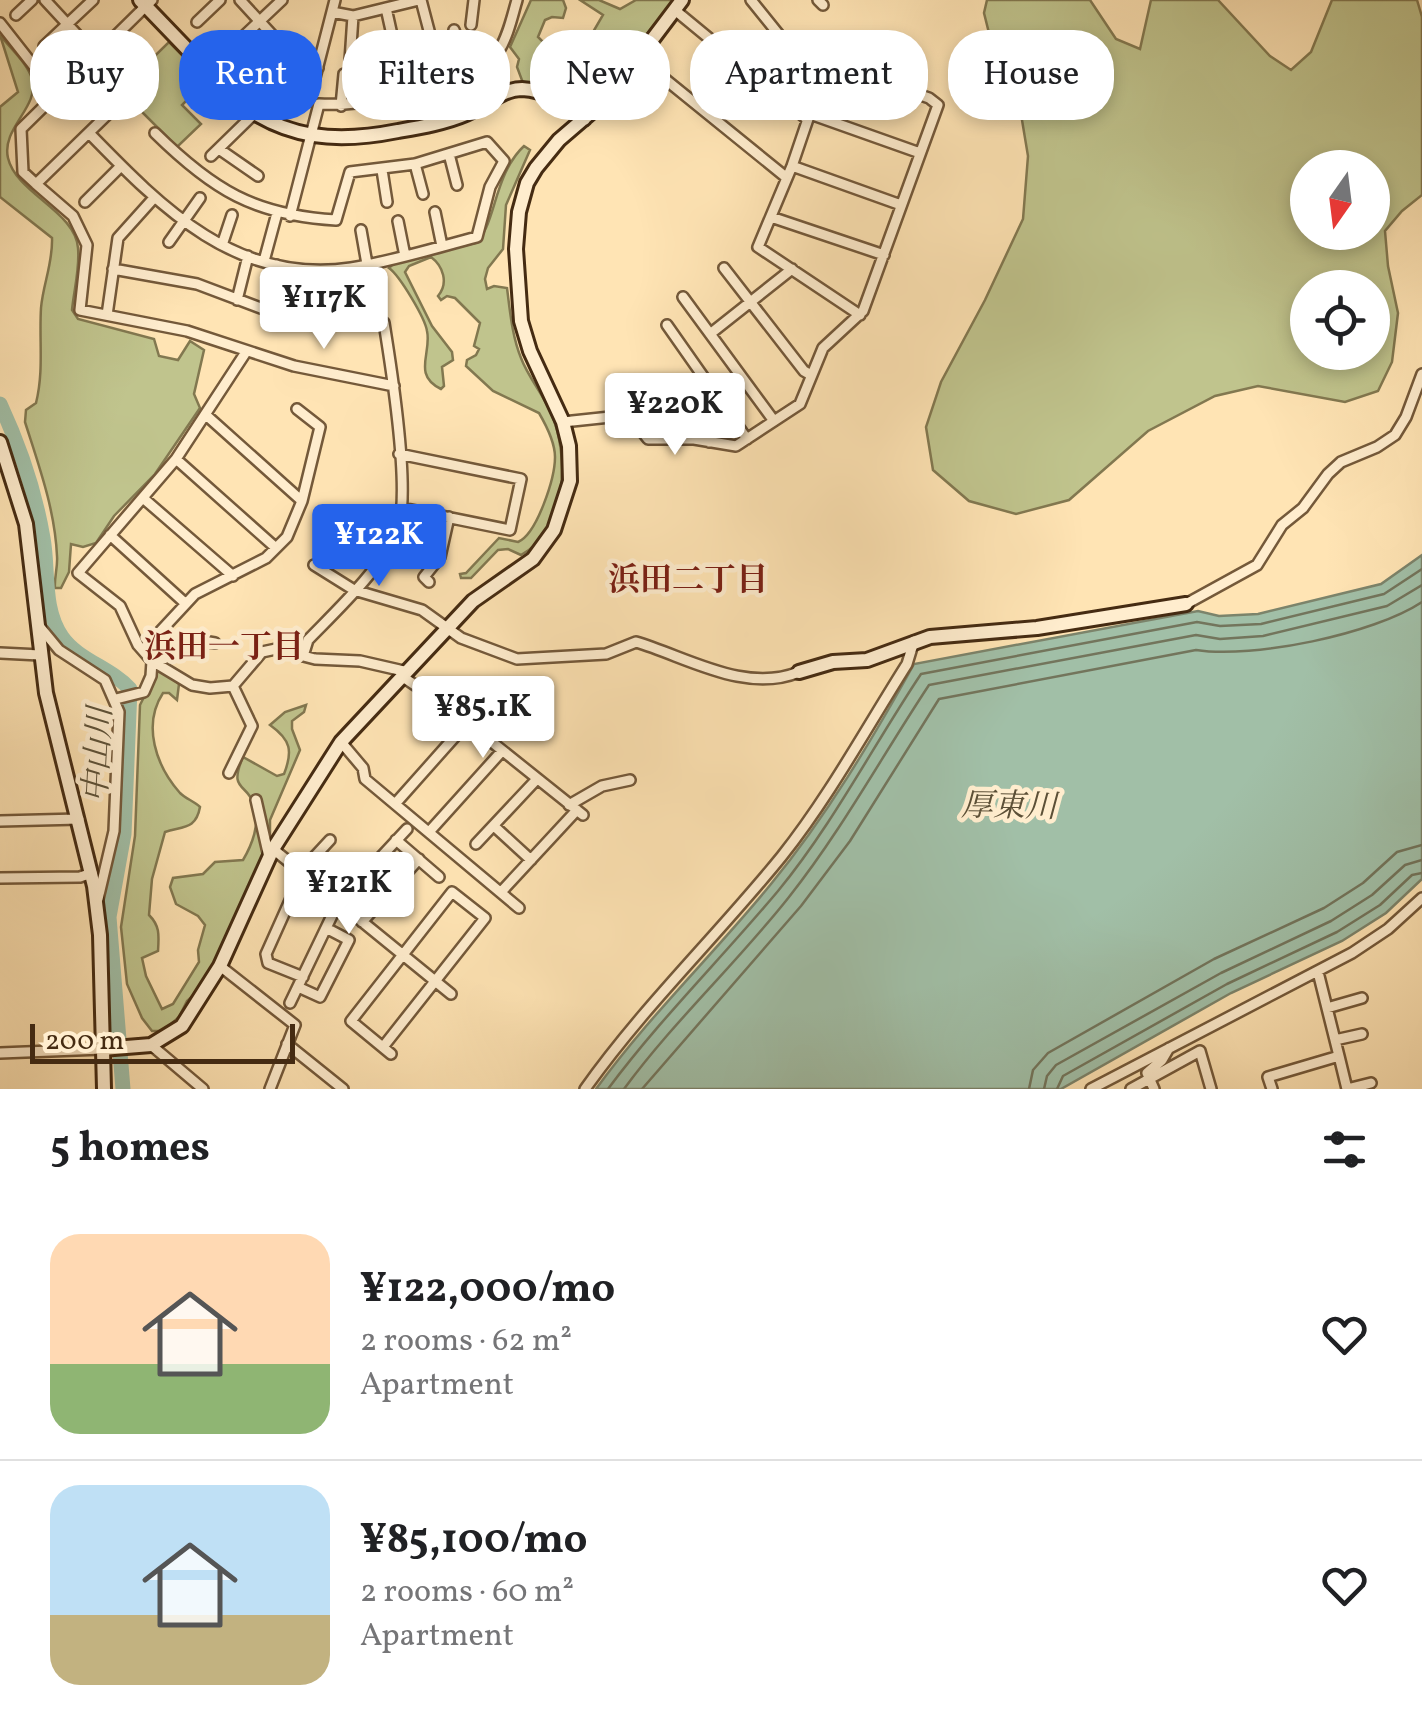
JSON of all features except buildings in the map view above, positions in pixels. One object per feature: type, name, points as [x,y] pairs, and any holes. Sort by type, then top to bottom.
[{"type":"street","points":[[16,16],[32,0]]},
{"type":"street","points":[[45,0],[73,30]]},
{"type":"street","points":[[61,30],[93,0]]},
{"type":"street","points":[[197,22],[220,0]]},
{"type":"street","points":[[240,0],[268,30]]},
{"type":"street","points":[[250,30],[282,0]]},
{"type":"street","points":[[322,52],[334,0]]},
{"type":"street","points":[[332,12],[353,16],[420,0],[429,30]]},
{"type":"street","points":[[471,25],[474,0]]},
{"type":"street","points":[[506,30],[517,0]]},
{"type":"street","points":[[751,0],[775,30]]},
{"type":"street","points":[[119,30],[146,2],[179,39]]},
{"type":"street","points":[[390,5],[393,30]]},
{"type":"street","points":[[661,30],[679,6],[707,30]]},
{"type":"street","points":[[352,30],[353,16]]},
{"type":"street","points":[[0,24],[30,62]]},
{"type":"street","points":[[670,83],[787,178]]},
{"type":"street","points":[[265,120],[310,136],[352,139],[466,114],[516,89],[530,90]]},
{"type":"street","points":[[563,422],[628,415],[648,439],[736,446],[800,404],[823,348],[860,315],[938,105],[928,97]]},
{"type":"street","points":[[290,216],[320,104],[342,106]]},
{"type":"street","points":[[30,119],[21,128],[23,172],[72,216],[87,245],[80,310],[187,331],[246,352],[394,386]]},
{"type":"street","points":[[36,184],[103,120]]},
{"type":"street","points":[[248,120],[215,152],[258,176]]},
{"type":"street","points":[[0,1053],[152,1045],[182,1026],[220,966],[271,853],[341,742],[482,593],[533,559],[554,530],[570,481],[569,446],[563,422],[530,351],[521,321],[516,224],[527,183],[536,168],[559,140],[583,120]]},
{"type":"street","points":[[807,120],[758,247],[860,315]]},
{"type":"street","points":[[820,120],[920,152]]},
{"type":"street","points":[[90,134],[154,199],[184,222],[248,256],[310,269],[366,264],[477,237],[490,187],[504,161],[487,142],[415,164],[350,172],[336,220],[277,213],[228,192],[179,157],[155,133]]},
{"type":"street","points":[[449,154],[457,185]]},
{"type":"street","points":[[415,164],[423,194]]},
{"type":"street","points":[[86,202],[122,166]]},
{"type":"street","points":[[792,166],[901,205]]},
{"type":"street","points":[[382,170],[387,202]]},
{"type":"street","points":[[169,242],[200,198]]},
{"type":"street","points":[[106,315],[118,238],[154,199]]},
{"type":"street","points":[[435,212],[442,246]]},
{"type":"street","points":[[264,261],[277,213]]},
{"type":"street","points":[[222,245],[232,216]]},
{"type":"street","points":[[771,217],[884,255]]},
{"type":"street","points":[[398,221],[405,256]]},
{"type":"street","points":[[361,230],[366,264]]},
{"type":"street","points":[[236,300],[248,256]]},
{"type":"street","points":[[266,310],[277,265]]},
{"type":"street","points":[[724,268],[811,375]]},
{"type":"street","points":[[114,269],[196,284],[266,310],[384,323],[394,386],[402,508],[393,540],[308,640],[303,656]]},
{"type":"street","points":[[710,334],[792,269]]},
{"type":"street","points":[[683,297],[774,421]]},
{"type":"street","points":[[667,324],[746,439]]},
{"type":"street","points":[[246,352],[176,459],[78,573],[120,606],[143,650],[192,685],[233,686],[265,651],[281,650],[360,661],[406,674],[576,810]]},
{"type":"street","points":[[314,565],[354,590],[422,610],[447,630],[517,659],[606,654],[636,642],[660,653],[757,680],[782,678],[833,662],[867,660],[914,641],[1060,625],[1186,604],[1257,565],[1282,525],[1303,508],[1328,474],[1341,462],[1395,435],[1422,374]]},
{"type":"street","points":[[670,380],[709,442]]},
{"type":"street","points":[[143,650],[196,594],[234,576],[287,538],[302,501],[320,427],[297,409]]},
{"type":"street","points":[[206,415],[302,501]]},
{"type":"street","points":[[0,442],[7,475],[26,524],[49,706],[92,874],[114,1049],[104,1089]]},
{"type":"street","points":[[399,454],[521,479],[510,530],[402,508]]},
{"type":"street","points":[[176,459],[276,548]]},
{"type":"street","points":[[143,498],[234,576]]},
{"type":"street","points":[[429,582],[424,577],[440,557],[449,518]]},
{"type":"street","points":[[110,535],[185,603]]},
{"type":"street","points":[[36,621],[59,650],[105,680],[120,699],[116,820],[96,903]]},
{"type":"street","points":[[585,1089],[628,1032],[784,853],[908,664],[914,641]]},
{"type":"street","points":[[155,661],[215,643]]},
{"type":"street","points":[[0,652],[40,655]]},
{"type":"street","points":[[120,699],[144,692],[155,661]]},
{"type":"street","points":[[230,773],[252,726],[233,686]]},
{"type":"street","points":[[394,804],[468,723]]},
{"type":"street","points":[[341,742],[364,768],[365,780],[519,908]]},
{"type":"street","points":[[429,832],[502,751]]},
{"type":"street","points":[[476,844],[536,780]]},
{"type":"street","points":[[501,892],[602,786],[630,780]]},
{"type":"street","points":[[256,800],[262,813],[264,846],[450,994]]},
{"type":"street","points":[[0,821],[79,819]]},
{"type":"street","points":[[495,827],[531,860]]},
{"type":"street","points":[[290,1003],[338,902],[407,829]]},
{"type":"street","points":[[326,928],[349,940],[320,997],[268,963],[266,954],[305,867],[330,840]]},
{"type":"street","points":[[396,840],[438,877]]},
{"type":"street","points":[[362,922],[418,860]]},
{"type":"street","points":[[0,878],[92,874]]},
{"type":"street","points":[[452,892],[485,918],[387,1051],[350,1022],[402,954],[452,892]]},
{"type":"street","points":[[1092,1088],[1318,972],[1370,942],[1422,898]]},
{"type":"street","points":[[220,966],[295,1025],[270,1089]]},
{"type":"street","points":[[1318,972],[1347,1089],[1371,1083]]},
{"type":"street","points":[[1327,1008],[1362,998]]},
{"type":"street","points":[[1335,1040],[1362,1034]]},
{"type":"street","points":[[288,1044],[343,1089]]},
{"type":"street","points":[[152,1045],[203,1089]]},
{"type":"street","points":[[1154,1089],[1147,1072],[1169,1048]]},
{"type":"street","points":[[1131,1089],[1200,1051],[1211,1089]]},
{"type":"street","points":[[1272,1089],[1268,1076],[1339,1056]]},
{"type":"green space","points":[[531,0],[563,0],[563,18],[552,17],[545,20],[541,30],[530,30],[530,85],[523,83],[517,67],[519,59],[510,47]]},
{"type":"green space","points":[[580,0],[599,0],[620,9],[636,0],[675,0],[650,30],[594,30],[603,15]]},
{"type":"green space","points":[[987,0],[1090,0],[1110,30],[988,30],[984,13]]},
{"type":"green space","points":[[1151,0],[1218,0],[1270,56],[1291,70],[1311,52],[1332,0],[1417,0],[1422,17],[1422,195],[1390,225],[1390,150],[1290,150],[1290,250],[1387,250],[1389,270],[1290,270],[1290,370],[1388,370],[1378,391],[1345,402],[1258,386],[1215,396],[1148,431],[1069,500],[1016,514],[969,501],[933,470],[926,427],[941,382],[1023,219],[1028,156],[1022,120],[1114,120],[1114,36],[1140,49]]},
{"type":"green space","points":[[0,35],[30,75],[30,101],[10,137],[8,158],[22,182],[75,235],[78,263],[72,310],[78,319],[154,339],[159,356],[178,360],[190,341],[204,350],[194,394],[200,408],[155,474],[114,516],[96,543],[83,547],[71,544],[69,572],[61,588],[55,588],[56,539],[50,505],[25,422],[26,410],[36,403],[38,391],[41,308],[52,238],[0,197],[0,107],[18,92]]},
{"type":"green space","points":[[169,42],[179,52],[179,120],[197,120],[201,124],[177,147],[150,120],[159,120],[159,52]]},
{"type":"green space","points":[[524,146],[530,150],[506,205],[503,249],[488,268],[485,279],[487,289],[507,288],[518,350],[557,430],[562,470],[560,491],[548,528],[536,543],[521,555],[508,549],[498,550],[471,578],[461,578],[460,574],[466,573],[499,538],[518,542],[532,528],[552,478],[553,446],[539,413],[493,391],[466,366],[479,349],[474,346],[480,323],[455,298],[447,296],[441,300],[438,296],[443,275],[431,257],[409,266],[405,272],[432,326],[452,352],[453,360],[442,367],[444,386],[441,389],[432,383],[425,370],[425,325],[389,268],[395,262],[475,243],[487,225],[506,171]]},
{"type":"green space","points":[[1390,275],[1398,313],[1390,366]]},
{"type":"green space","points":[[157,671],[179,684],[177,700],[163,693],[153,718],[159,758],[180,793],[200,807],[192,823],[165,832],[152,879],[149,915],[158,931],[158,951],[142,958],[162,1009],[173,1004],[199,962],[205,925],[198,916],[176,904],[170,887],[173,878],[203,874],[215,862],[243,860],[256,820],[252,798],[238,782],[243,757],[277,776],[284,774],[288,746],[270,725],[285,712],[306,705],[304,712],[292,721],[300,750],[270,820],[270,841],[262,848],[263,863],[217,960],[179,1017],[163,1031],[152,1031],[142,1018],[127,984],[121,927],[135,836],[140,705]]},
{"type":"water","name":"厚東川","points":[[1422,555],[1422,879],[1386,913],[1342,941],[1231,993],[1061,1089],[596,1089],[811,832],[914,664],[1198,611],[1219,616],[1258,614],[1381,584]]},
{"type":"waterway","name":"中山川","points":[[0,404],[36,503],[49,602],[56,626],[77,652],[130,689],[124,834],[109,917],[123,1089]]},
{"type":"district","name":"浜田二丁目","points":[[688,582]]},
{"type":"district","name":"浜田一丁目","points":[[224,649]]}]
